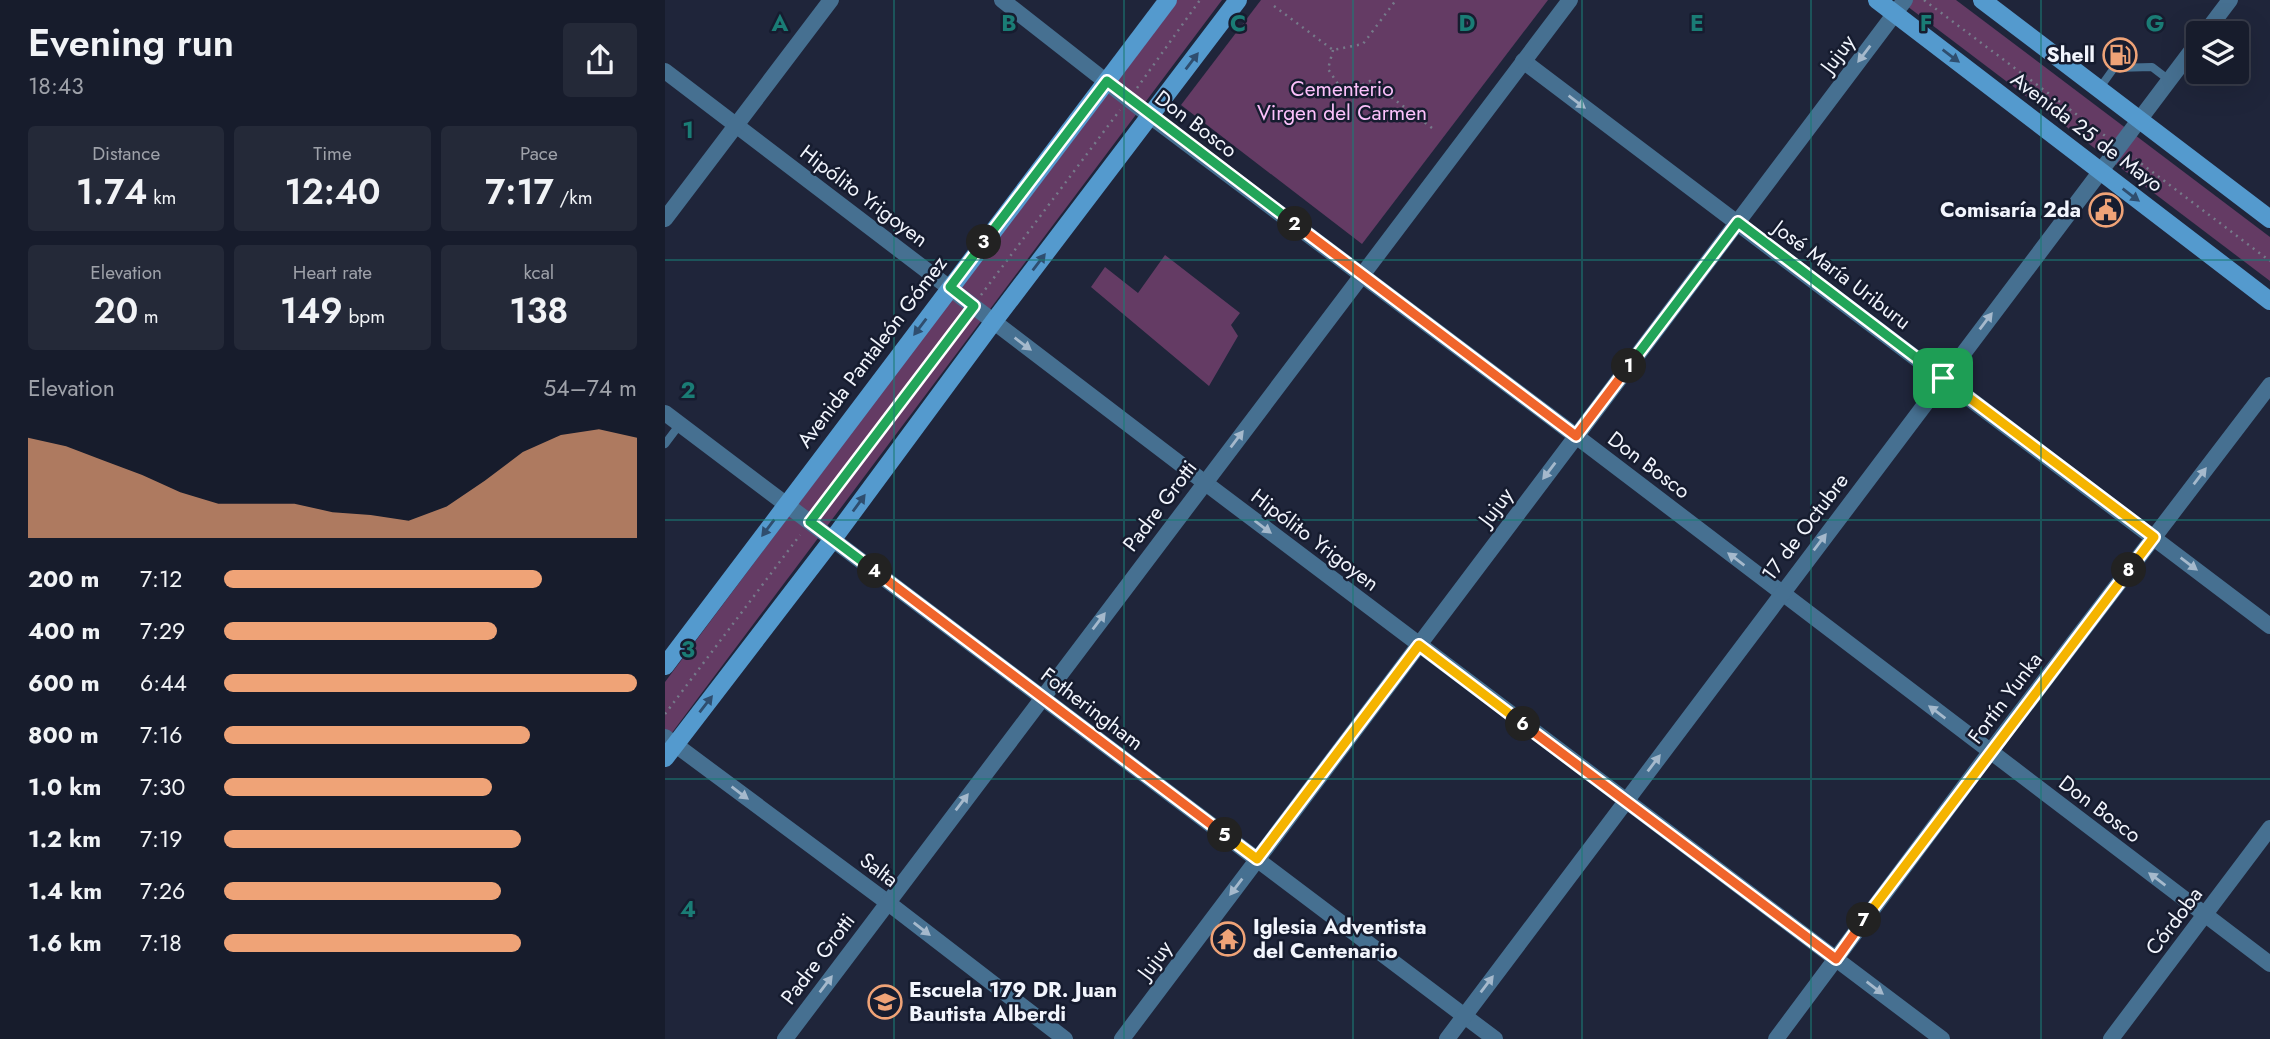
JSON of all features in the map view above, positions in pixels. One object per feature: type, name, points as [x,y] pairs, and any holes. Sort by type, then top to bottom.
[{"type":"main road","name":"Avenida Pantaleón Gómez","points":[[665,666],[1168,0]]},
{"type":"main road","points":[[668,747],[833,539],[994,321],[1238,0]]},
{"type":"main road","name":"Avenida 25 de Mayo","points":[[1877,0],[1900,7],[2100,171],[2270,301]]},
{"type":"main road","name":"Avenida 25 de Mayo","points":[[1982,0],[2270,219]]},
{"type":"street","points":[[665,219],[831,0]]},
{"type":"street","name":"Don Bosco","points":[[1002,0],[1150,116],[2270,964]]},
{"type":"street","name":"Padre Grotti","points":[[785,1039],[1570,0]]},
{"type":"street","points":[[2213,21],[2230,0]]},
{"type":"street","name":"Jujuy","points":[[1122,1039],[1900,7]]},
{"type":"street","name":"17 de Octubre","points":[[1447,1039],[2186,58]]},
{"type":"street","name":"José María Uriburu","points":[[1523,61],[2270,626]]},
{"type":"street","name":"Hipólito Yrigoyen","points":[[665,71],[1942,1039]]},
{"type":"street","name":"Fortín Yunka","points":[[1776,1039],[1990,752],[2270,385]]},
{"type":"street","name":"Fotheringham","points":[[665,413],[1495,1039]]},
{"type":"street","name":"Salta","points":[[668,747],[887,902],[1065,1039]]},
{"type":"street","name":"Córdoba","points":[[2112,1039],[2270,828]]},
{"type":"lane","points":[[2099,89],[2114,68],[2152,66],[2169,80]]},
{"type":"lane","points":[[665,444],[680,424]]},
{"type":"path","points":[[665,714],[974,306],[1200,0]]},
{"type":"path","points":[[1273,6],[1333,50],[1363,44],[1396,0]]},
{"type":"path","points":[[1924,0],[2270,261]]},
{"type":"path","points":[[1333,50],[1328,69],[1338,84],[1357,87],[1370,81],[1432,128]]},
{"type":"green space","points":[[1175,0],[1222,0],[665,742],[665,682]]},
{"type":"green space","name":"Cementerio Virgen del Carmen","points":[[1261,0],[1548,0],[1362,244],[1181,105]]},
{"type":"green space","points":[[1899,0],[1956,0],[2270,237],[2270,281]]},
{"type":"green space","points":[[1165,255],[1240,313],[1231,325],[1238,336],[1209,386],[1091,287],[1105,267],[1138,293]]},
{"type":"place","name":"Shell","points":[[2120,55]]},
{"type":"place","name":"Comisaría 2da","points":[[2106,210]]},
{"type":"place","name":"Iglesia Adventista del Centenario","points":[[1228,939]]},
{"type":"place","name":"Escuela 179 DR. Juan Bautista Alberdi","points":[[885,1002]]},
{"type":"route","points":[[1107,81],[1576,436],[1738,222],[1943,378],[2154,537],[1836,959],[1419,645],[1257,859],[810,522],[974,306],[950,287],[1107,81]]}]
